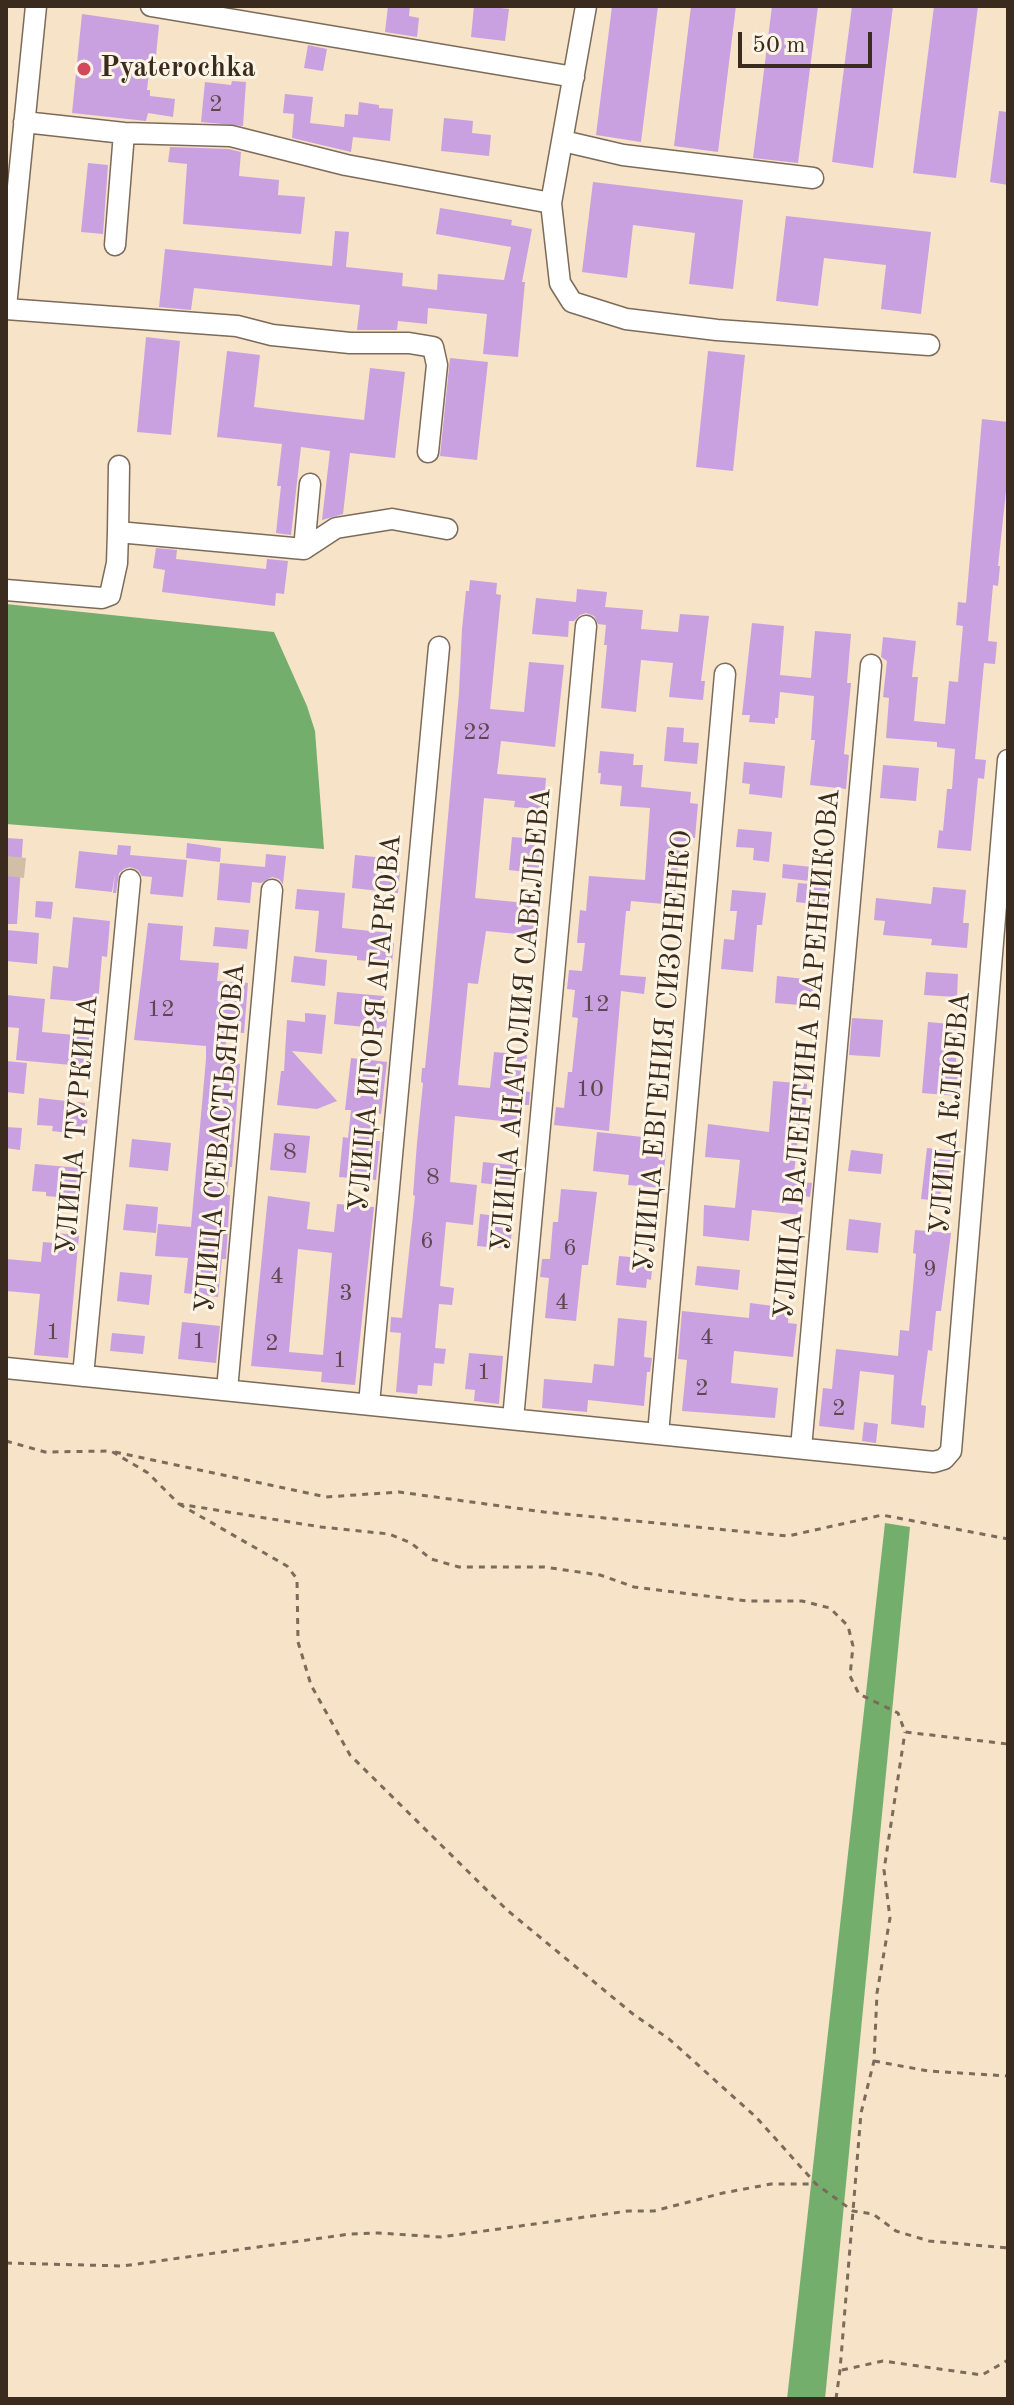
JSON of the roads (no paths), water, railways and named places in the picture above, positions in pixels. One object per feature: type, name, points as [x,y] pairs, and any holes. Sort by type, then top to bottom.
[{"type":"street","points":[[36,6],[6,308],[237,326],[272,335],[350,343],[409,343],[433,347],[437,365],[428,452]]},
{"type":"street","points":[[151,6],[574,77]]},
{"type":"street","points":[[586,6],[551,203],[560,283],[572,302],[626,319],[717,330],[929,345]]},
{"type":"street","points":[[24,122],[124,133],[231,136],[346,165],[551,203]]},
{"type":"street","points":[[115,245],[124,133]]},
{"type":"street","points":[[563,141],[623,155],[813,178]]},
{"type":"street","points":[[6,590],[102,598],[110,595],[117,563],[119,466]]},
{"type":"street","points":[[304,549],[310,484]]},
{"type":"street","points":[[118,532],[304,549],[336,528],[392,519],[447,529]]},
{"type":"street","name":"УЛИЦА АНАТОЛИЯ САВЕЛЬЕВА","points":[[513,1419],[586,626]]},
{"type":"street","name":"УЛИЦА ИГОРЯ АГАРКОВА","points":[[369,1404],[439,647]]},
{"type":"street","name":"УЛИЦА ВАЛЕНТИНА ВАРЕННИКОВА","points":[[801,1448],[871,665]]},
{"type":"street","name":"УЛИЦА ЕВГЕНИЯ СИЗОНЕНКО","points":[[658,1434],[725,674]]},
{"type":"street","name":"УЛИЦА КЛЮЕВА","points":[[801,1448],[934,1462],[944,1459],[951,1451],[1008,760]]},
{"type":"street","name":"УЛИЦА ТУРКИНА","points":[[83,1376],[130,880]]},
{"type":"street","name":"УЛИЦА СЕВАСТЬЯНОВА","points":[[227,1390],[272,890]]},
{"type":"street","points":[[6,1368],[801,1448]]},
{"type":"tunnel","points":[[6,866],[25,868]]},
{"type":"place","name":"Pyaterochka","points":[[84,69]]}]
